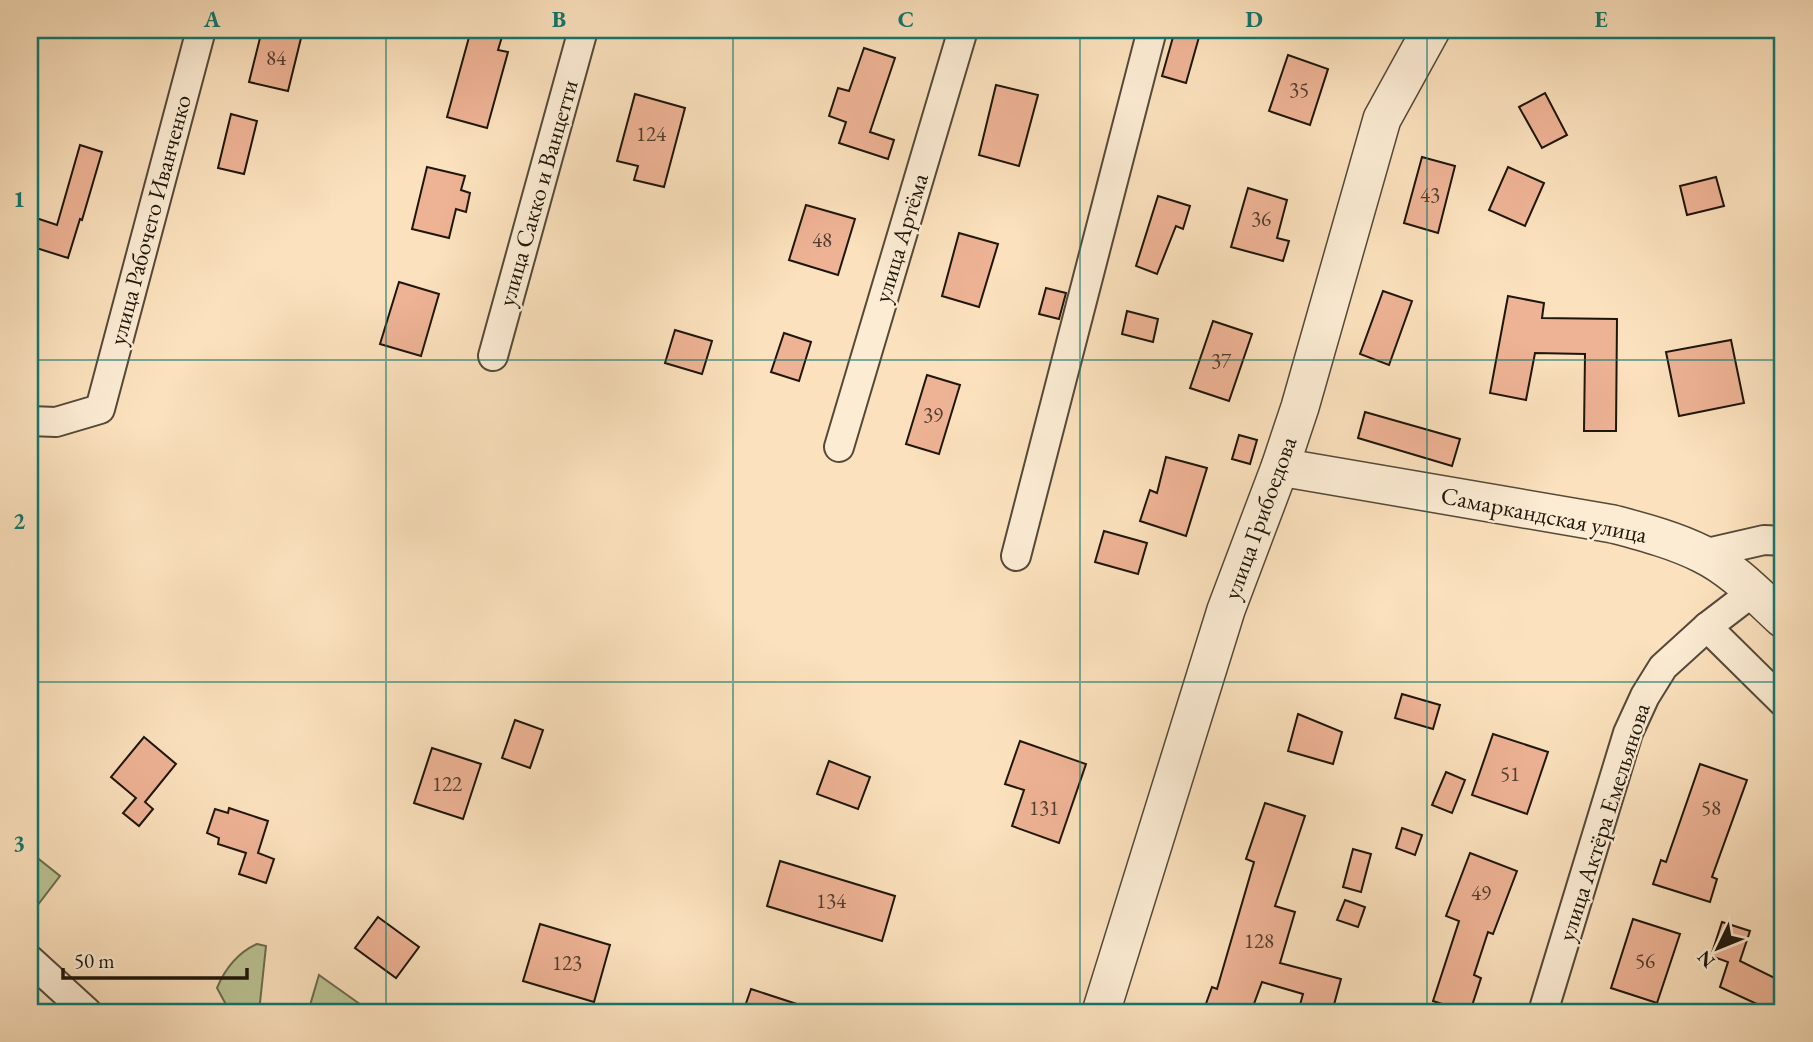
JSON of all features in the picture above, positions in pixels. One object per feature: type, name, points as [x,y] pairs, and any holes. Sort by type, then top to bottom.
[{"type":"street","name":"улица Рабочего Иванченко","points":[[30,421],[56,422],[100,410],[201,30]]},
{"type":"street","name":"улица Сакко и Ванцетти","points":[[493,356],[583,30]]},
{"type":"street","name":"улица Артёма","points":[[839,447],[963,30]]},
{"type":"street","points":[[1016,556],[1152,30]]},
{"type":"street","name":"улица Грибоедова","points":[[1101,1012],[1226,610],[1300,407],[1382,119],[1431,30]]},
{"type":"street","name":"Самаркандская улица","points":[[1280,467],[1613,524],[1674,542],[1703,554],[1732,573],[1783,619]]},
{"type":"street","points":[[1703,554],[1764,540],[1783,541]]},
{"type":"street","name":"улица Актёра Емельянова","points":[[1543,1012],[1628,733],[1645,696],[1663,667],[1707,626],[1754,591]]},
{"type":"street","points":[[1707,626],[1783,702]]},
{"type":"street","points":[[30,960],[87,1012]]},
{"type":"green space","points":[[30,852],[60,876],[30,915]]},
{"type":"green space","points":[[257,944],[266,946],[259,1012],[230,1012],[217,988],[232,962]]},
{"type":"green space","points":[[319,975],[371,1012],[308,1012]]},
{"type":"building","points":[[262,30],[285,30],[302,34],[288,91],[249,82]]},
{"type":"building","points":[[471,30],[504,30],[498,50],[508,52],[487,128],[447,117]]},
{"type":"building","points":[[1175,30],[1201,30],[1186,83],[1162,76]]},
{"type":"building","points":[[864,48],[895,58],[870,132],[894,140],[888,159],[839,143],[846,122],[829,116],[838,88],[849,91]]},
{"type":"building","points":[[1288,55],[1328,69],[1310,125],[1269,111]]},
{"type":"building","points":[[996,85],[1038,95],[1019,166],[979,155]]},
{"type":"building","points":[[1545,93],[1567,135],[1542,148],[1519,107]]},
{"type":"building","points":[[635,94],[685,108],[664,187],[634,180],[638,166],[617,161]]},
{"type":"building","points":[[231,114],[257,121],[244,174],[218,168]]},
{"type":"building","points":[[80,145],[102,152],[68,258],[30,246],[30,216],[57,225]]},
{"type":"building","points":[[1422,157],[1455,166],[1438,233],[1404,223]]},
{"type":"building","points":[[427,167],[465,176],[461,190],[470,193],[466,212],[456,209],[449,238],[412,229]]},
{"type":"building","points":[[1508,167],[1544,183],[1525,226],[1489,210]]},
{"type":"building","points":[[1716,177],[1724,206],[1687,215],[1680,186]]},
{"type":"building","points":[[1248,188],[1287,200],[1277,238],[1289,241],[1283,261],[1231,247]]},
{"type":"building","points":[[1158,196],[1190,206],[1183,229],[1176,226],[1157,274],[1136,266]]},
{"type":"building","points":[[806,205],[855,219],[838,275],[789,260]]},
{"type":"building","points":[[959,233],[998,244],[979,307],[942,296]]},
{"type":"building","points":[[399,282],[439,294],[421,356],[380,344]]},
{"type":"building","points":[[1046,288],[1066,293],[1059,319],[1039,314]]},
{"type":"building","points":[[1383,291],[1412,301],[1389,365],[1360,354]]},
{"type":"building","points":[[1508,296],[1544,303],[1542,318],[1617,319],[1616,431],[1584,431],[1585,354],[1535,353],[1526,400],[1490,393]]},
{"type":"building","points":[[1127,311],[1158,319],[1153,342],[1122,334]]},
{"type":"building","points":[[1213,321],[1252,334],[1229,401],[1190,388]]},
{"type":"building","points":[[675,330],[712,341],[702,374],[665,363]]},
{"type":"building","points":[[784,333],[811,342],[799,381],[771,372]]},
{"type":"building","points":[[1731,340],[1744,403],[1679,416],[1666,352]]},
{"type":"building","points":[[927,375],[960,385],[939,454],[906,444]]},
{"type":"building","points":[[1365,412],[1460,439],[1452,466],[1358,438]]},
{"type":"building","points":[[1239,435],[1257,440],[1250,464],[1232,459]]},
{"type":"building","points":[[1166,457],[1207,468],[1186,536],[1140,521],[1150,490],[1157,493]]},
{"type":"building","points":[[1104,531],[1147,543],[1138,574],[1095,562]]},
{"type":"building","points":[[1402,694],[1440,705],[1433,729],[1395,718]]},
{"type":"building","points":[[1298,714],[1342,732],[1333,764],[1288,751]]},
{"type":"building","points":[[515,720],[543,730],[530,768],[502,758]]},
{"type":"building","points":[[1493,734],[1548,752],[1527,814],[1472,795]]},
{"type":"building","points":[[144,737],[176,764],[145,802],[153,809],[139,826],[123,813],[136,798],[111,777]]},
{"type":"building","points":[[1020,741],[1086,764],[1059,843],[1012,826],[1024,790],[1005,784]]},
{"type":"building","points":[[432,748],[481,764],[463,819],[414,803]]},
{"type":"building","points":[[829,761],[870,777],[858,809],[817,794]]},
{"type":"building","points":[[1700,764],[1747,780],[1712,877],[1717,879],[1710,902],[1653,884],[1661,860],[1666,862]]},
{"type":"building","points":[[1446,772],[1465,780],[1452,813],[1432,805]]},
{"type":"building","points":[[1265,803],[1305,816],[1275,906],[1295,912],[1280,963],[1341,979],[1332,1012],[1298,1012],[1303,994],[1262,982],[1251,1012],[1203,1012],[1212,987],[1217,989],[1254,862],[1246,859]]},
{"type":"building","points":[[229,808],[268,821],[258,853],[274,859],[266,883],[239,874],[246,853],[218,844],[219,838],[207,833],[215,809],[228,813]]},
{"type":"building","points":[[1402,828],[1422,835],[1415,855],[1396,848]]},
{"type":"building","points":[[1353,849],[1371,854],[1361,892],[1343,887]]},
{"type":"building","points":[[1470,853],[1517,871],[1493,934],[1488,932],[1474,975],[1481,978],[1470,1012],[1466,1012],[1433,1001],[1459,921],[1446,916]]},
{"type":"building","points":[[780,861],[895,896],[882,941],[767,906]]},
{"type":"building","points":[[1345,900],[1365,907],[1358,927],[1337,920]]},
{"type":"building","points":[[378,917],[419,947],[396,978],[355,948]]},
{"type":"building","points":[[1633,919],[1680,934],[1657,1003],[1611,988]]},
{"type":"building","points":[[1722,922],[1750,931],[1740,961],[1783,982],[1783,1012],[1774,1012],[1720,987],[1728,962],[1711,956]]},
{"type":"building","points":[[540,924],[610,945],[594,1002],[523,981]]},
{"type":"building","points":[[751,989],[809,1008],[808,1012],[743,1012]]}]
